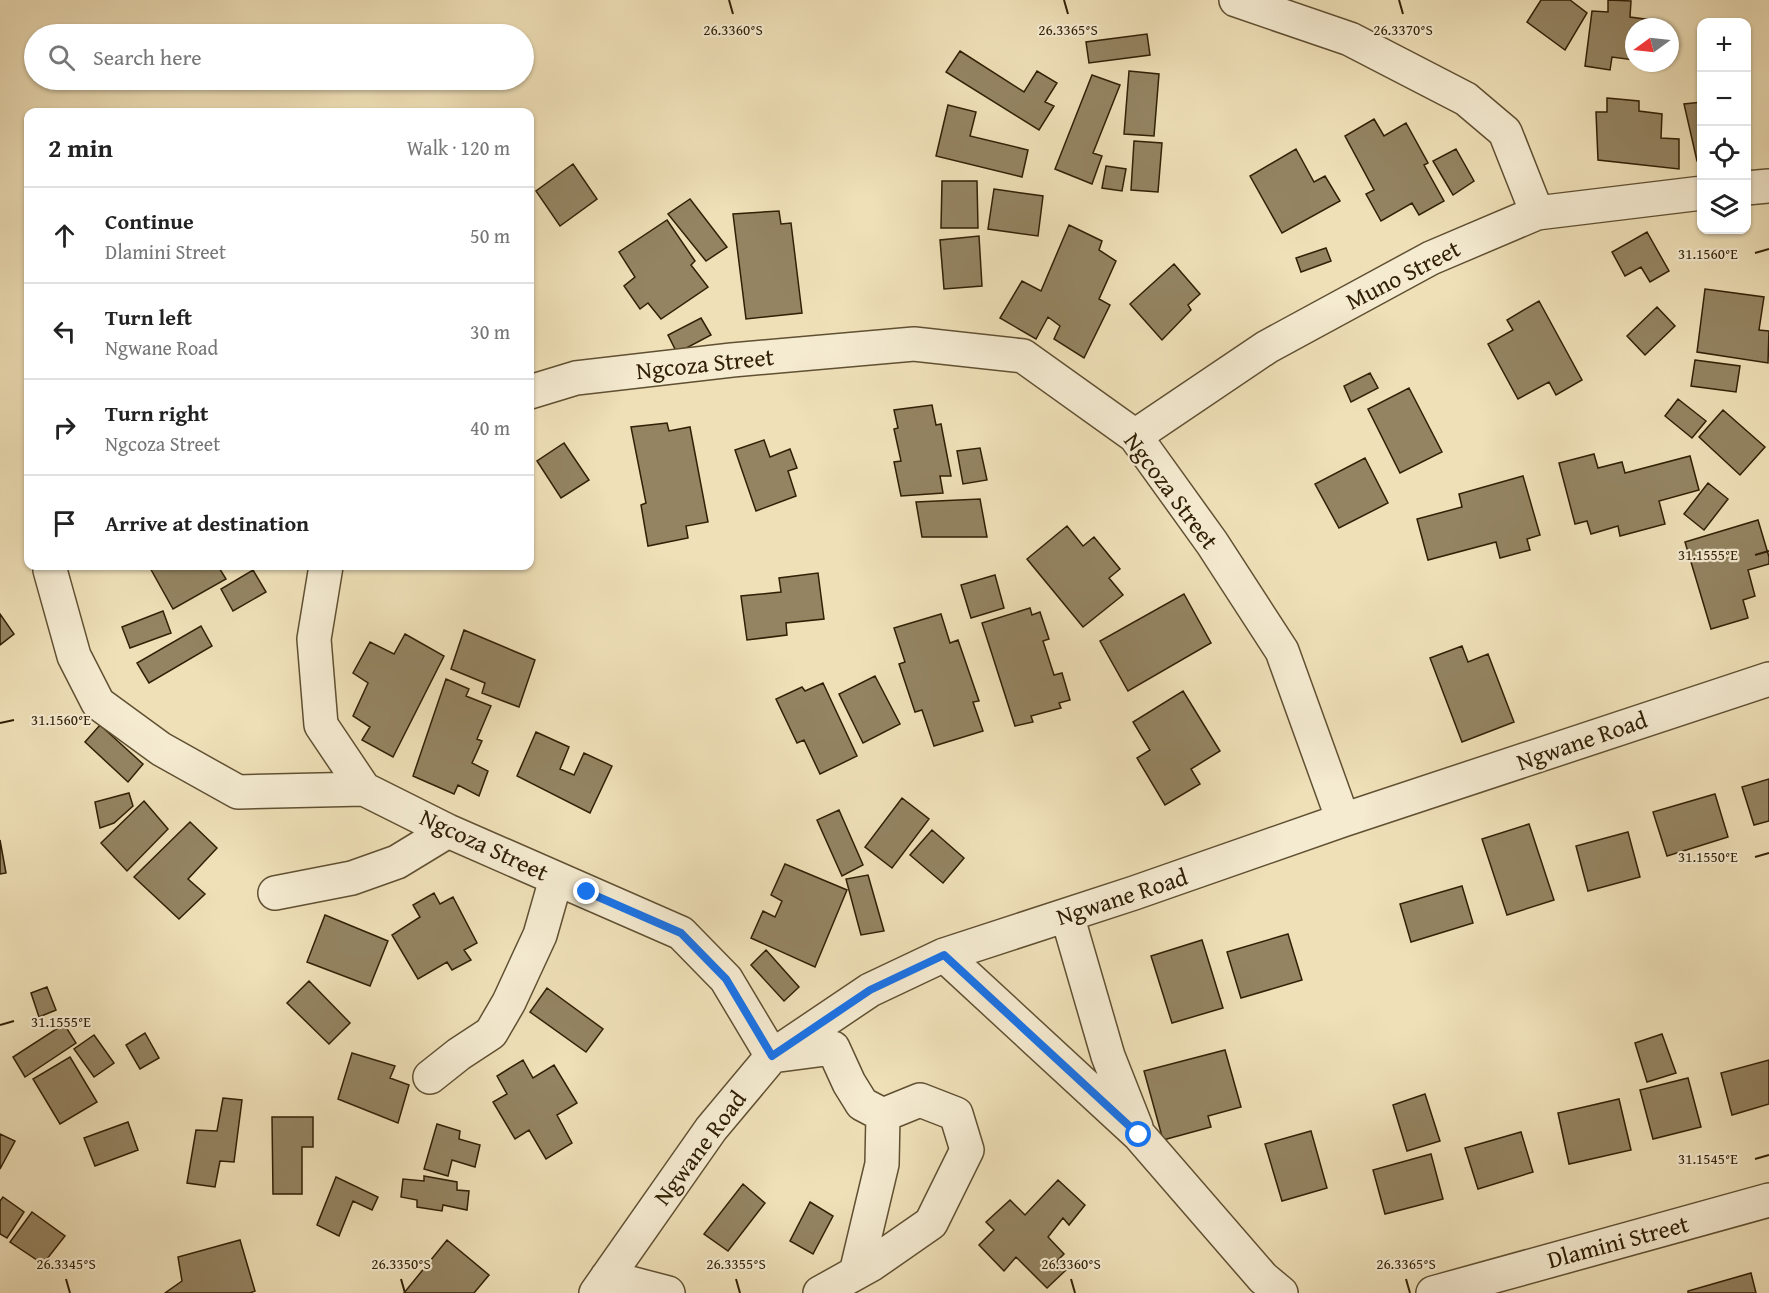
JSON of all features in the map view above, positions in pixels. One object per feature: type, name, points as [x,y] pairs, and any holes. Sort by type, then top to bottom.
[{"type":"street","points":[[1236,0],[1350,39],[1466,99],[1505,132],[1537,213]]},
{"type":"street","points":[[1751,188],[1769,186]]},
{"type":"street","name":"Muno Street","points":[[1135,436],[1267,347],[1431,258],[1537,213],[1697,193]]},
{"type":"street","name":"Ngcoza Street","points":[[534,391],[576,378],[732,360],[914,344],[1023,356],[1135,436],[1212,543],[1282,651],[1343,820]]},
{"type":"street","points":[[50,570],[74,656],[99,703],[161,749],[238,792],[364,789]]},
{"type":"street","name":"Ngcoza Street","points":[[325,570],[314,639],[321,725],[364,789],[448,831],[681,933],[726,979],[772,1056]]},
{"type":"street","name":"Ngwane Road","points":[[602,1285],[711,1129],[772,1056],[870,990],[944,955],[1769,679]]},
{"type":"street","points":[[275,893],[352,878],[397,862],[448,831]]},
{"type":"street","points":[[430,1077],[491,1033],[509,1002],[540,935],[556,879]]},
{"type":"street","points":[[1067,915],[1107,1056],[1139,1135]]},
{"type":"street","points":[[944,955],[1139,1135],[1263,1278],[1281,1293]]},
{"type":"street","points":[[772,1056],[833,1048],[849,1083],[862,1104],[883,1115],[920,1100],[956,1114],[967,1150],[931,1223],[872,1264],[820,1293]]},
{"type":"street","points":[[856,1273],[882,1164],[883,1115]]},
{"type":"street","name":"Dlamini Street","points":[[1433,1293],[1769,1200]]},
{"type":"street","points":[[602,1285],[668,1293]]},
{"type":"building","points":[[1541,0],[1570,0],[1587,13],[1565,50],[1527,22]]},
{"type":"building","points":[[1608,0],[1631,1],[1630,17],[1637,18],[1625,18],[1625,59],[1612,57],[1610,70],[1585,66],[1592,11],[1608,12]]},
{"type":"building","points":[[1147,34],[1150,55],[1089,63],[1086,42]]},
{"type":"building","points":[[960,51],[1024,92],[1037,71],[1057,83],[1045,102],[1054,106],[1039,130],[946,72]]},
{"type":"building","points":[[1129,71],[1159,74],[1154,136],[1124,134]]},
{"type":"building","points":[[1092,75],[1120,85],[1093,153],[1102,156],[1092,184],[1055,169]]},
{"type":"building","points":[[1607,98],[1639,101],[1639,111],[1662,114],[1661,138],[1679,139],[1679,169],[1598,160],[1596,112],[1607,112]]},
{"type":"building","points":[[1697,103],[1697,161],[1684,104]]},
{"type":"building","points":[[948,105],[976,112],[970,136],[1028,150],[1022,177],[936,156]]},
{"type":"building","points":[[1374,119],[1384,136],[1406,123],[1428,163],[1424,165],[1444,201],[1419,215],[1412,203],[1381,221],[1366,194],[1374,190],[1345,136]]},
{"type":"building","points":[[1134,141],[1162,143],[1158,192],[1131,190]]},
{"type":"building","points":[[1296,149],[1314,182],[1325,176],[1340,201],[1282,233],[1250,176]]},
{"type":"building","points":[[1456,149],[1474,181],[1453,195],[1433,161]]},
{"type":"building","points":[[573,164],[597,199],[560,226],[536,191]]},
{"type":"building","points":[[1106,166],[1126,169],[1122,191],[1102,188]]},
{"type":"building","points":[[942,181],[977,181],[978,228],[941,228]]},
{"type":"building","points":[[994,189],[1043,196],[1038,236],[988,229]]},
{"type":"building","points":[[690,199],[727,247],[706,261],[668,214]]},
{"type":"building","points":[[779,211],[781,224],[791,223],[802,313],[746,319],[733,214]]},
{"type":"building","points":[[667,220],[695,261],[691,265],[708,287],[661,319],[648,303],[640,309],[624,286],[635,277],[619,252]]},
{"type":"building","points":[[1069,225],[1102,241],[1099,250],[1116,261],[1099,299],[1110,305],[1084,358],[1054,339],[1060,326],[1048,317],[1036,339],[1000,318],[1022,281],[1041,291]]},
{"type":"building","points":[[1647,232],[1669,271],[1650,282],[1641,267],[1625,276],[1612,252]]},
{"type":"building","points":[[979,236],[982,286],[944,289],[940,240]]},
{"type":"building","points":[[1326,248],[1331,261],[1301,272],[1296,258]]},
{"type":"building","points":[[1174,264],[1200,294],[1188,305],[1191,310],[1162,340],[1130,304]]},
{"type":"building","points":[[1705,289],[1764,297],[1759,330],[1769,331],[1768,363],[1697,352]]},
{"type":"building","points":[[1539,301],[1582,380],[1556,395],[1549,382],[1518,399],[1488,344],[1513,330],[1507,320]]},
{"type":"building","points":[[1657,307],[1675,326],[1645,355],[1627,336]]},
{"type":"building","points":[[701,318],[711,335],[677,353],[668,335]]},
{"type":"building","points":[[1695,360],[1740,366],[1736,392],[1691,386]]},
{"type":"building","points":[[1370,373],[1378,388],[1351,402],[1344,386]]},
{"type":"building","points":[[1409,388],[1442,452],[1400,473],[1368,409]]},
{"type":"building","points":[[1678,399],[1706,421],[1692,438],[1665,416]]},
{"type":"building","points":[[932,405],[936,425],[941,424],[951,476],[940,476],[943,493],[901,496],[894,462],[901,461],[894,429],[898,428],[894,410]]},
{"type":"building","points":[[1723,410],[1765,447],[1740,475],[1699,437]]},
{"type":"building","points":[[667,423],[669,431],[690,427],[708,522],[686,526],[688,538],[648,546],[641,505],[646,503],[631,427]]},
{"type":"building","points":[[764,440],[770,457],[790,449],[797,468],[788,471],[796,496],[756,511],[735,450]]},
{"type":"building","points":[[564,443],[589,480],[561,498],[537,461]]},
{"type":"building","points":[[980,448],[987,480],[963,484],[957,451]]},
{"type":"building","points":[[1594,454],[1598,468],[1622,462],[1625,473],[1690,456],[1699,490],[1659,501],[1665,524],[1620,536],[1618,526],[1591,534],[1587,521],[1575,524],[1559,463]]},
{"type":"building","points":[[1365,458],[1388,503],[1339,528],[1315,484]]},
{"type":"building","points":[[1523,476],[1540,535],[1527,539],[1530,550],[1500,558],[1496,542],[1428,560],[1417,519],[1462,507],[1459,494]]},
{"type":"building","points":[[1708,483],[1728,499],[1704,530],[1684,514]]},
{"type":"building","points":[[980,499],[987,537],[922,537],[916,502]]},
{"type":"building","points":[[1758,520],[1769,564],[1748,570],[1755,596],[1743,600],[1748,618],[1711,629],[1685,542]]},
{"type":"building","points":[[1067,526],[1083,546],[1094,537],[1120,569],[1109,578],[1123,595],[1083,627],[1027,559]]},
{"type":"building","points":[[151,570],[220,570],[226,579],[173,609]]},
{"type":"building","points":[[253,570],[266,592],[233,611],[221,589]]},
{"type":"building","points":[[818,573],[824,619],[786,623],[787,635],[747,640],[741,596],[781,592],[779,578]]},
{"type":"building","points":[[995,575],[1004,608],[971,618],[961,585]]},
{"type":"building","points":[[1184,594],[1211,643],[1128,691],[1100,641]]},
{"type":"building","points":[[1030,608],[1032,615],[1040,612],[1049,639],[1043,641],[1054,675],[1062,673],[1070,700],[1059,703],[1061,708],[1031,716],[1033,722],[1015,726],[982,623]]},
{"type":"building","points":[[163,611],[171,633],[130,648],[122,627]]},
{"type":"building","points":[[0,614],[14,634],[0,645]]},
{"type":"building","points":[[941,614],[950,643],[958,640],[979,701],[973,702],[983,731],[934,746],[922,710],[915,712],[899,664],[905,662],[894,628]]},
{"type":"building","points":[[201,626],[212,646],[149,683],[137,663]]},
{"type":"building","points":[[464,630],[535,660],[519,707],[482,693],[485,683],[451,669]]},
{"type":"building","points":[[405,634],[444,656],[393,757],[362,740],[370,727],[353,716],[368,683],[353,673],[370,642],[394,654]]},
{"type":"building","points":[[1462,646],[1468,662],[1488,654],[1514,722],[1462,742],[1430,658]]},
{"type":"building","points":[[875,676],[900,724],[863,743],[839,694]]},
{"type":"building","points":[[446,679],[469,689],[466,696],[491,706],[477,739],[482,741],[472,763],[488,771],[479,796],[458,785],[454,794],[413,776]]},
{"type":"building","points":[[823,683],[857,756],[820,774],[804,740],[797,743],[776,699],[802,687],[805,691]]},
{"type":"building","points":[[1183,691],[1220,751],[1191,769],[1200,784],[1165,805],[1137,758],[1150,750],[1133,722]]},
{"type":"building","points":[[100,725],[143,764],[128,782],[85,742]]},
{"type":"building","points":[[536,732],[569,747],[560,769],[574,775],[584,753],[612,766],[590,813],[517,776]]},
{"type":"building","points":[[1769,779],[1769,821],[1754,825],[1742,787]]},
{"type":"building","points":[[129,793],[133,806],[114,823],[100,828],[95,802]]},
{"type":"building","points":[[1715,794],[1728,837],[1667,856],[1653,812]]},
{"type":"building","points":[[902,798],[929,819],[892,868],[865,847]]},
{"type":"building","points":[[144,801],[168,829],[127,871],[101,843]]},
{"type":"building","points":[[839,810],[863,865],[842,876],[817,820]]},
{"type":"building","points":[[190,822],[217,848],[188,879],[205,894],[179,919],[134,877]]},
{"type":"building","points":[[1529,824],[1554,900],[1507,915],[1482,839]]},
{"type":"building","points":[[932,830],[964,858],[943,883],[910,855]]},
{"type":"building","points":[[1628,832],[1640,877],[1588,891],[1576,846]]},
{"type":"building","points":[[0,840],[6,873],[0,874]]},
{"type":"building","points":[[785,864],[847,890],[815,967],[751,938],[763,911],[775,917],[782,901],[771,895]]},
{"type":"building","points":[[868,875],[884,931],[861,935],[846,879]]},
{"type":"building","points":[[1462,886],[1473,923],[1411,942],[1400,904]]},
{"type":"building","points":[[434,893],[440,904],[453,897],[477,943],[464,950],[471,960],[452,970],[447,962],[418,979],[392,935],[420,917],[413,905]]},
{"type":"building","points":[[325,915],[388,941],[370,986],[307,962]]},
{"type":"building","points":[[1288,934],[1302,980],[1241,998],[1227,952]]},
{"type":"building","points":[[1202,940],[1223,1008],[1172,1023],[1151,956]]},
{"type":"building","points":[[766,950],[799,987],[784,1001],[751,965]]},
{"type":"building","points":[[309,981],[350,1023],[329,1044],[287,1003]]},
{"type":"building","points":[[47,987],[56,1010],[39,1017],[31,993]]},
{"type":"building","points":[[547,988],[603,1029],[586,1052],[530,1012]]},
{"type":"building","points":[[64,1024],[76,1043],[25,1077],[13,1057]]},
{"type":"building","points":[[145,1033],[159,1058],[140,1069],[126,1045]]},
{"type":"building","points":[[1662,1034],[1676,1073],[1647,1082],[1635,1043]]},
{"type":"building","points":[[94,1035],[114,1063],[94,1077],[74,1049]]},
{"type":"building","points":[[1225,1050],[1241,1107],[1208,1116],[1211,1127],[1163,1140],[1144,1071]]},
{"type":"building","points":[[352,1053],[395,1066],[390,1078],[409,1085],[398,1123],[338,1099]]},
{"type":"building","points":[[70,1057],[97,1102],[60,1124],[33,1079]]},
{"type":"building","points":[[523,1060],[533,1078],[554,1065],[577,1103],[557,1115],[572,1143],[546,1159],[529,1130],[515,1139],[493,1102],[507,1094],[497,1076]]},
{"type":"building","points":[[1769,1060],[1769,1104],[1732,1115],[1721,1073]]},
{"type":"building","points":[[1688,1078],[1701,1127],[1653,1139],[1640,1090]]},
{"type":"building","points":[[1425,1094],[1440,1141],[1407,1151],[1393,1105]]},
{"type":"building","points":[[223,1098],[242,1100],[234,1162],[220,1161],[215,1187],[187,1183],[196,1130],[217,1131]]},
{"type":"building","points":[[1619,1099],[1631,1150],[1569,1164],[1558,1113]]},
{"type":"building","points":[[272,1117],[313,1117],[313,1147],[302,1147],[302,1194],[273,1194]]},
{"type":"building","points":[[128,1122],[138,1150],[95,1166],[84,1138]]},
{"type":"building","points":[[437,1124],[460,1131],[459,1139],[480,1145],[475,1167],[452,1160],[448,1176],[424,1169]]},
{"type":"building","points":[[1311,1131],[1327,1188],[1282,1201],[1265,1144]]},
{"type":"building","points":[[1521,1132],[1533,1172],[1478,1189],[1465,1148]]},
{"type":"building","points":[[0,1134],[15,1141],[0,1169]]},
{"type":"building","points":[[1431,1154],[1443,1199],[1385,1214],[1373,1170]]},
{"type":"building","points":[[424,1176],[457,1182],[457,1190],[469,1191],[467,1210],[443,1205],[442,1211],[417,1207],[417,1200],[401,1197],[403,1179],[424,1181]]},
{"type":"building","points":[[336,1177],[378,1197],[372,1210],[353,1201],[339,1236],[317,1225]]},
{"type":"building","points":[[1058,1180],[1085,1205],[1069,1225],[1063,1218],[1048,1237],[1064,1254],[1057,1261],[1066,1270],[1047,1288],[1016,1257],[1004,1271],[979,1245],[994,1230],[986,1222],[1010,1200],[1025,1215]]},
{"type":"building","points":[[743,1184],[765,1203],[728,1251],[704,1234]]},
{"type":"building","points":[[3,1197],[24,1212],[7,1238],[0,1234],[0,1201]]},
{"type":"building","points":[[810,1202],[833,1216],[813,1254],[790,1241]]},
{"type":"building","points":[[32,1212],[65,1236],[43,1264],[10,1242]]},
{"type":"building","points":[[240,1240],[255,1291],[250,1293],[165,1293],[182,1281],[178,1257]]},
{"type":"building","points":[[447,1240],[489,1275],[474,1293],[404,1293]]},
{"type":"building","points":[[1751,1273],[1756,1293],[1688,1293],[1688,1291]]},
{"type":"route","points":[[587,892],[681,933],[726,979],[772,1056],[870,990],[944,955],[1139,1135]]}]
